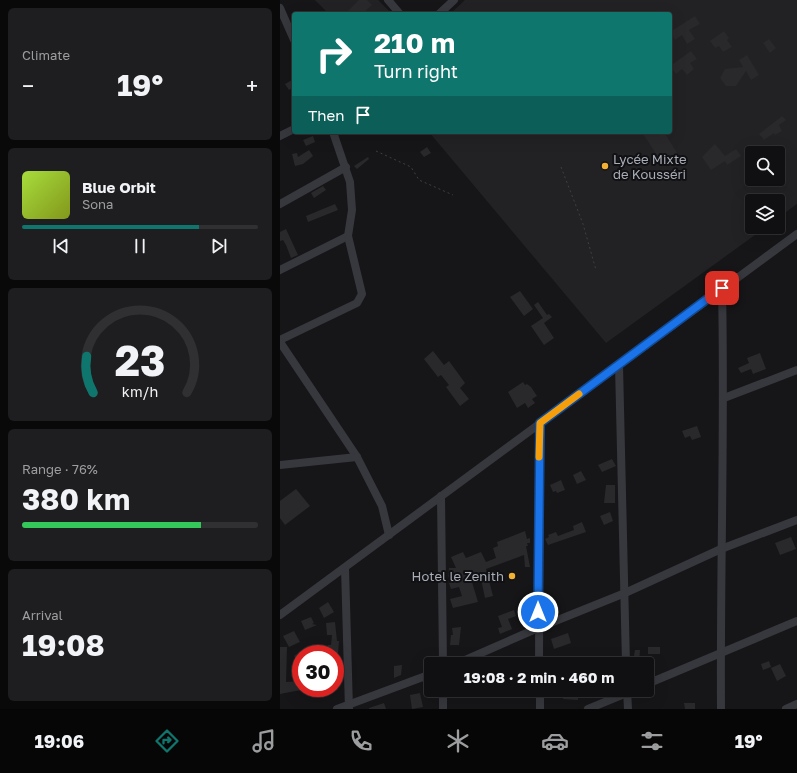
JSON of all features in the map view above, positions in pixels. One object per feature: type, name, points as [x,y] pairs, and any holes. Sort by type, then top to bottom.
[{"type":"street","points":[[388,0],[398,12]]},
{"type":"street","points":[[441,12],[454,0]]},
{"type":"street","points":[[280,8],[292,35]]},
{"type":"street","points":[[280,136],[292,129]]},
{"type":"street","points":[[333,134],[346,167],[350,182],[352,210],[348,236],[362,294],[361,299],[357,303],[280,341],[358,457],[382,506],[389,535]]},
{"type":"street","points":[[280,204],[346,167]]},
{"type":"street","points":[[280,615],[797,234]]},
{"type":"street","points":[[280,270],[348,236]]},
{"type":"street","points":[[721,709],[721,549],[724,398],[722,288]]},
{"type":"street","points":[[618,365],[626,657]]},
{"type":"street","points":[[724,398],[797,370]]},
{"type":"street","points":[[539,657],[540,423]]},
{"type":"street","points":[[280,465],[358,457]]},
{"type":"street","points":[[441,496],[443,657]]},
{"type":"street","points":[[472,657],[538,628],[625,593],[721,549],[797,520]]},
{"type":"street","points":[[345,568],[349,706]]},
{"type":"street","points":[[654,681],[797,621]]},
{"type":"street","points":[[337,709],[349,706],[424,677]]},
{"type":"street","points":[[443,697],[443,709]]},
{"type":"street","points":[[540,697],[540,709]]},
{"type":"street","points":[[588,709],[615,697]]},
{"type":"street","points":[[628,709],[629,697]]},
{"type":"street","points":[[786,709],[797,704]]},
{"type":"path","points":[[376,151],[411,167],[419,180],[453,195]]},
{"type":"path","points":[[561,167],[583,224],[596,270]]},
{"type":"shaded area","points":[[315,0],[378,0],[390,12],[327,12]]},
{"type":"shaded area","name":"Lycée Mixte de Kousséri","points":[[465,0],[797,0],[797,204],[785,213],[785,194],[745,194],[745,234],[756,234],[606,343],[431,134],[672,134],[672,12],[452,12]]},
{"type":"building","points":[[359,0],[367,0],[372,5],[364,12],[347,12]]},
{"type":"building","points":[[695,16],[700,24],[689,30],[695,39],[687,44],[682,35],[675,40],[672,35],[672,31]]},
{"type":"building","points":[[724,31],[729,38],[727,40],[732,47],[723,52],[719,46],[715,48],[710,41]]},
{"type":"building","points":[[769,39],[776,48],[770,53],[763,43]]},
{"type":"building","points":[[691,51],[697,59],[690,63],[694,69],[687,75],[682,69],[676,74],[672,69],[672,65]]},
{"type":"building","points":[[747,55],[759,75],[751,80],[746,71],[736,86],[726,86],[720,78],[725,69],[743,67],[739,60]]},
{"type":"building","points":[[292,80],[292,88],[289,90],[285,84]]},
{"type":"building","points":[[782,116],[786,120],[779,125],[782,131],[775,135],[774,133],[764,140],[759,134]]},
{"type":"building","points":[[643,134],[665,134],[677,153],[662,163]]},
{"type":"building","points":[[313,136],[315,142],[306,146],[303,140]]},
{"type":"building","points":[[715,144],[725,156],[736,149],[741,156],[727,165],[725,161],[711,170],[702,157]]},
{"type":"building","points":[[427,147],[431,153],[424,157],[420,152]]},
{"type":"building","points":[[309,150],[313,156],[303,164],[295,166],[292,154],[297,153],[298,157]]},
{"type":"building","points":[[368,157],[369,159],[357,169],[354,166]]},
{"type":"building","points":[[323,186],[326,190],[314,198],[311,193]]},
{"type":"building","points":[[335,204],[338,210],[308,222],[306,216]]},
{"type":"building","points":[[286,229],[298,255],[291,258],[283,240],[280,241],[280,232]]},
{"type":"building","points":[[520,291],[533,309],[524,316],[510,297]]},
{"type":"building","points":[[538,302],[547,315],[549,314],[552,317],[544,323],[554,338],[544,345],[531,326],[543,318],[534,305]]},
{"type":"building","points":[[433,351],[444,365],[449,361],[465,383],[460,388],[469,399],[460,406],[446,387],[449,385],[441,375],[438,377],[424,359]]},
{"type":"building","points":[[760,353],[766,369],[753,374],[751,369],[741,373],[738,368],[749,363],[747,358]]},
{"type":"building","points":[[523,382],[525,385],[527,384],[531,387],[537,396],[532,399],[535,403],[528,408],[525,403],[517,408],[508,392]]},
{"type":"building","points":[[697,426],[701,437],[692,440],[690,436],[685,438],[682,431]]},
{"type":"building","points":[[612,459],[616,466],[602,472],[598,465]]},
{"type":"building","points":[[581,471],[586,480],[577,484],[573,475]]},
{"type":"building","points":[[561,480],[565,490],[557,493],[556,491],[553,492],[550,485]]},
{"type":"building","points":[[606,485],[615,485],[615,503],[604,503]]},
{"type":"building","points":[[296,489],[310,506],[285,525],[280,518],[280,501]]},
{"type":"building","points":[[610,512],[613,521],[604,525],[600,516]]},
{"type":"building","points":[[582,522],[586,532],[548,545],[545,539],[549,537],[548,535],[556,532],[558,536],[574,530],[573,526]]},
{"type":"building","points":[[525,531],[527,539],[530,538],[530,543],[527,543],[528,546],[526,546],[530,567],[525,567],[524,555],[486,569],[493,596],[485,598],[481,579],[472,582],[478,602],[453,608],[450,599],[462,596],[459,587],[451,589],[449,583],[451,583],[448,576],[449,568],[456,568],[451,557],[463,552],[466,558],[481,552],[486,562],[496,558],[493,548],[498,546],[497,542]]},
{"type":"building","points":[[791,537],[796,549],[780,555],[775,543]]},
{"type":"building","points":[[328,602],[334,612],[324,618],[319,608]]},
{"type":"building","points":[[514,610],[516,616],[508,619],[512,629],[500,634],[498,628],[502,627],[498,616]]},
{"type":"building","points":[[311,617],[314,623],[312,624],[317,625],[305,630],[301,621]]},
{"type":"building","points":[[335,622],[339,645],[331,645],[332,635],[327,635],[326,623]]},
{"type":"building","points":[[461,627],[459,645],[450,645],[451,635],[453,635],[452,628]]},
{"type":"building","points":[[294,631],[300,642],[289,647],[283,636]]},
{"type":"building","points":[[568,633],[571,643],[554,649],[551,639]]},
{"type":"building","points":[[280,647],[287,647],[286,682],[292,682],[292,692],[280,694]]},
{"type":"building","points":[[648,647],[660,647],[660,654],[648,654]]},
{"type":"building","points":[[635,650],[640,650],[639,657],[634,657]]},
{"type":"building","points":[[769,661],[771,667],[763,670],[761,664]]},
{"type":"building","points":[[780,664],[786,676],[777,681],[771,668]]},
{"type":"building","points":[[402,665],[401,675],[394,678],[394,666]]},
{"type":"building","points":[[420,693],[423,707],[412,709],[410,695]]},
{"type":"building","points":[[564,697],[578,697],[578,700],[563,699]]},
{"type":"building","points":[[384,703],[386,709],[369,709],[369,708]]},
{"type":"building","points":[[684,703],[695,703],[695,709],[685,709]]},
{"type":"slow traffic","points":[[539,457],[540,423],[579,394]]},
{"type":"place","name":"Lycée Mixte de Kousséri","points":[[605,166]]},
{"type":"place","name":"Hotel le Zenith","points":[[512,576]]},
{"type":"route","points":[[538,612],[540,423],[722,288]]}]
